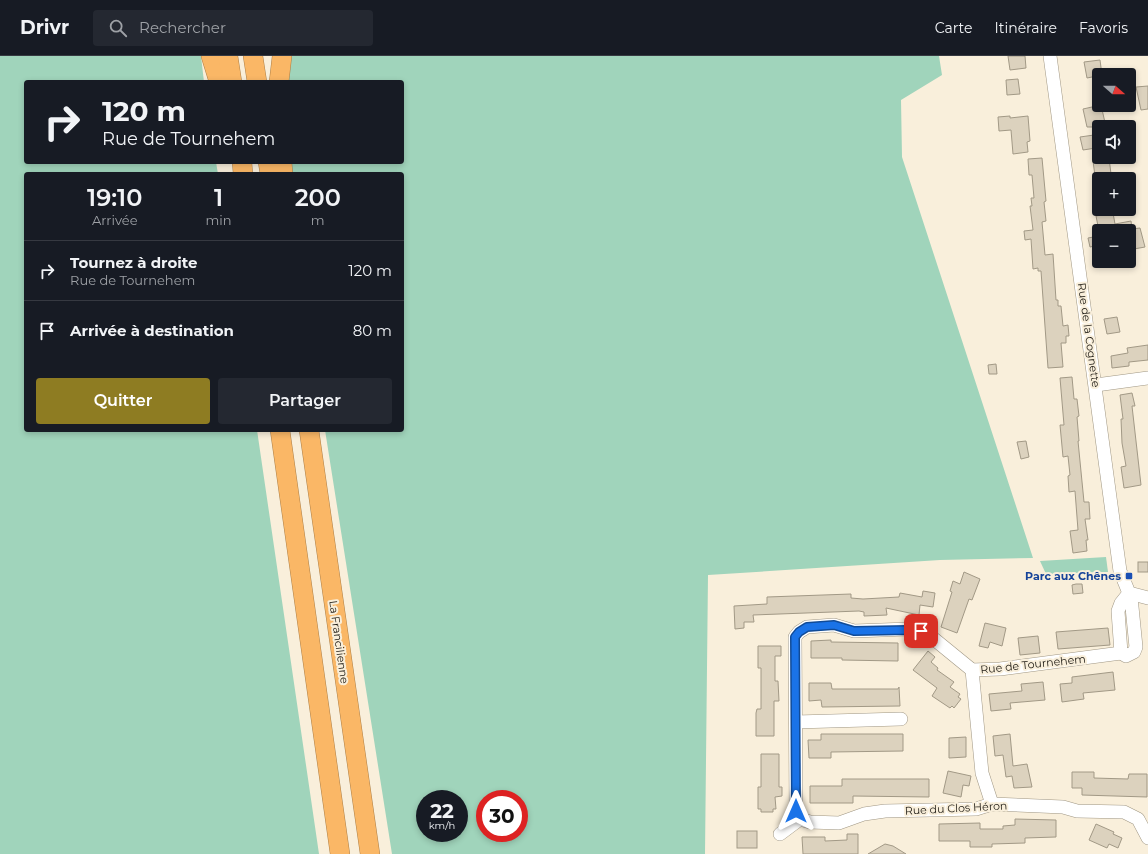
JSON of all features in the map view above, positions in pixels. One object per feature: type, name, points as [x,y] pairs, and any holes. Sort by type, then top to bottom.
[{"type":"highway","points":[[211,56],[218,80]]},
{"type":"highway","points":[[228,56],[232,80]]},
{"type":"highway","points":[[253,56],[256,80]]},
{"type":"highway","points":[[279,80],[282,56]]},
{"type":"highway","points":[[280,432],[340,854]]},
{"type":"highway","name":"La Francilienne","points":[[309,432],[370,854]]},
{"type":"street","name":"Rue de la Cognette","points":[[1050,56],[1096,385],[1120,571],[1129,593]]},
{"type":"street","points":[[1096,385],[1148,378]]},
{"type":"street","points":[[1129,593],[1148,598]]},
{"type":"street","name":"Rue de Tournehem","points":[[796,722],[795,637],[799,632],[807,627],[834,625],[854,631],[921,631],[972,670],[1000,669],[1121,653],[1118,611],[1121,603],[1129,593]]},
{"type":"street","points":[[972,670],[982,773],[992,804]]},
{"type":"street","points":[[780,834],[800,819],[796,811],[796,722],[901,719]]},
{"type":"street","name":"Rue du Clos Héron","points":[[800,819],[810,822],[839,823],[864,814],[885,811],[976,809],[992,804],[1063,807],[1077,811],[1124,812],[1138,819],[1148,838]]},
{"type":"green space","points":[[0,56],[201,56],[204,80],[24,80],[24,164],[216,164],[218,172],[24,172],[24,432],[257,432],[319,854],[0,854]]},
{"type":"green space","points":[[291,56],[939,56],[942,75],[901,100],[902,157],[1033,558],[940,560],[708,575],[705,854],[392,854],[325,432],[404,432],[404,172],[288,172],[288,164],[404,164],[404,80],[288,80]]},
{"type":"green space","points":[[1106,557],[1108,572],[1046,574],[1040,561]]},
{"type":"building","points":[[1008,56],[1025,56],[1026,68],[1010,70]]},
{"type":"building","points":[[1100,60],[1101,68],[1092,68],[1092,77],[1087,78],[1084,62]]},
{"type":"building","points":[[1018,79],[1020,94],[1007,95],[1006,80]]},
{"type":"building","points":[[1148,86],[1148,109],[1141,110],[1136,87]]},
{"type":"building","points":[[1092,107],[1092,112],[1103,112],[1104,120],[1092,120],[1092,127],[1087,127],[1083,109]]},
{"type":"building","points":[[1010,116],[1010,118],[1028,116],[1030,141],[1027,142],[1028,152],[1013,154],[1011,130],[999,131],[998,117]]},
{"type":"building","points":[[1092,135],[1092,149],[1083,150],[1080,137]]},
{"type":"building","points":[[1042,158],[1046,201],[1044,202],[1046,221],[1042,222],[1045,255],[1053,254],[1056,300],[1058,300],[1058,306],[1061,306],[1063,326],[1068,325],[1069,336],[1066,336],[1066,343],[1061,343],[1063,367],[1048,368],[1041,271],[1038,271],[1038,268],[1033,269],[1031,239],[1025,240],[1024,231],[1033,230],[1030,206],[1032,206],[1031,198],[1034,198],[1032,175],[1029,175],[1028,159]]},
{"type":"building","points":[[1093,164],[1110,164],[1111,172],[1094,172]]},
{"type":"building","points":[[1096,216],[1114,216],[1115,224],[1098,224]]},
{"type":"building","points":[[1131,221],[1131,224],[1115,224]]},
{"type":"building","points":[[1136,228],[1140,228],[1145,247],[1136,249]]},
{"type":"building","points":[[1092,237],[1092,247],[1090,247],[1088,238]]},
{"type":"building","points":[[1117,317],[1120,332],[1107,334],[1104,319]]},
{"type":"building","points":[[1148,345],[1148,360],[1129,362],[1129,366],[1112,368],[1111,356],[1128,353],[1127,348]]},
{"type":"building","points":[[996,364],[997,374],[989,374],[988,365]]},
{"type":"building","points":[[1072,377],[1074,399],[1077,399],[1079,416],[1077,417],[1078,441],[1084,502],[1089,502],[1090,519],[1085,519],[1088,540],[1086,540],[1087,551],[1073,553],[1070,531],[1078,530],[1075,491],[1069,492],[1068,476],[1070,475],[1068,456],[1063,457],[1060,425],[1064,425],[1060,378]]},
{"type":"building","points":[[1132,393],[1135,406],[1132,406],[1141,485],[1124,488],[1121,467],[1126,466],[1122,443],[1121,419],[1123,419],[1120,395]]},
{"type":"building","points":[[1026,441],[1029,457],[1021,459],[1017,442]]},
{"type":"building","points":[[1138,562],[1148,562],[1148,572],[1138,572]]},
{"type":"building","points":[[964,572],[980,579],[972,600],[969,599],[957,633],[941,627],[952,592],[950,591],[953,581],[960,584]]},
{"type":"building","points":[[1082,584],[1083,593],[1073,594],[1072,585]]},
{"type":"building","points":[[923,591],[935,593],[933,607],[920,605],[919,615],[886,608],[887,615],[864,616],[864,612],[859,611],[753,615],[754,622],[744,622],[744,628],[735,629],[734,606],[767,604],[767,597],[851,594],[851,598],[863,599],[899,597],[900,593],[922,597]]},
{"type":"building","points":[[985,623],[1006,628],[1002,646],[990,642],[988,648],[979,646]]},
{"type":"building","points":[[1108,628],[1110,645],[1058,649],[1056,632]]},
{"type":"building","points":[[1038,636],[1040,653],[1020,655],[1018,638]]},
{"type":"building","points":[[831,640],[831,642],[898,643],[898,661],[811,658],[811,641]]},
{"type":"building","points":[[758,646],[781,646],[781,656],[775,656],[775,681],[778,681],[779,701],[774,701],[774,736],[756,736],[756,713],[757,709],[761,709],[761,668],[758,668]]},
{"type":"building","points":[[928,651],[935,657],[931,662],[938,668],[937,670],[954,682],[950,687],[960,694],[958,697],[961,699],[954,708],[952,706],[950,708],[932,696],[937,688],[913,670]]},
{"type":"building","points":[[1113,672],[1115,690],[1083,693],[1084,699],[1062,702],[1060,684],[1072,683],[1072,677]]},
{"type":"building","points":[[1043,682],[1045,700],[1010,703],[1011,709],[991,711],[989,694],[1022,691],[1021,684]]},
{"type":"building","points":[[809,683],[831,683],[832,689],[898,689],[899,687],[900,706],[822,707],[821,700],[809,701]]},
{"type":"building","points":[[821,734],[903,734],[903,751],[831,752],[831,758],[809,758],[808,740],[821,740]]},
{"type":"building","points":[[1010,734],[1013,766],[1027,764],[1032,787],[1014,788],[1012,776],[1006,777],[1003,755],[995,756],[993,736]]},
{"type":"building","points":[[966,737],[966,757],[949,758],[949,738]]},
{"type":"building","points":[[761,754],[779,754],[779,787],[782,787],[782,796],[775,797],[776,809],[773,809],[773,812],[761,812],[761,809],[758,809],[758,787],[761,787]]},
{"type":"building","points":[[948,771],[971,776],[969,786],[963,785],[961,797],[943,793]]},
{"type":"building","points":[[1072,772],[1094,772],[1094,778],[1128,779],[1129,774],[1147,774],[1147,797],[1082,795],[1082,788],[1072,788]]},
{"type":"building","points":[[842,779],[929,779],[929,797],[853,796],[853,803],[810,803],[810,786],[842,786]]},
{"type":"building","points":[[1015,819],[1056,820],[1056,837],[1025,838],[1025,843],[992,844],[992,847],[970,847],[970,841],[939,841],[939,824],[980,823],[980,829],[1003,829],[1003,826],[1015,825]]},
{"type":"building","points":[[1096,824],[1114,832],[1113,834],[1122,838],[1118,848],[1109,844],[1107,848],[1089,840]]},
{"type":"building","points":[[737,831],[757,831],[757,848],[737,848]]},
{"type":"building","points":[[847,834],[858,834],[858,854],[803,854],[802,837],[825,837],[825,841],[847,840]]},
{"type":"building","points":[[885,844],[893,846],[906,854],[868,854]]},
{"type":"place","name":"Parc aux Chênes","points":[[1129,576]]},
{"type":"route","points":[[796,811],[795,637],[799,632],[807,627],[834,625],[854,631],[921,631]]}]
